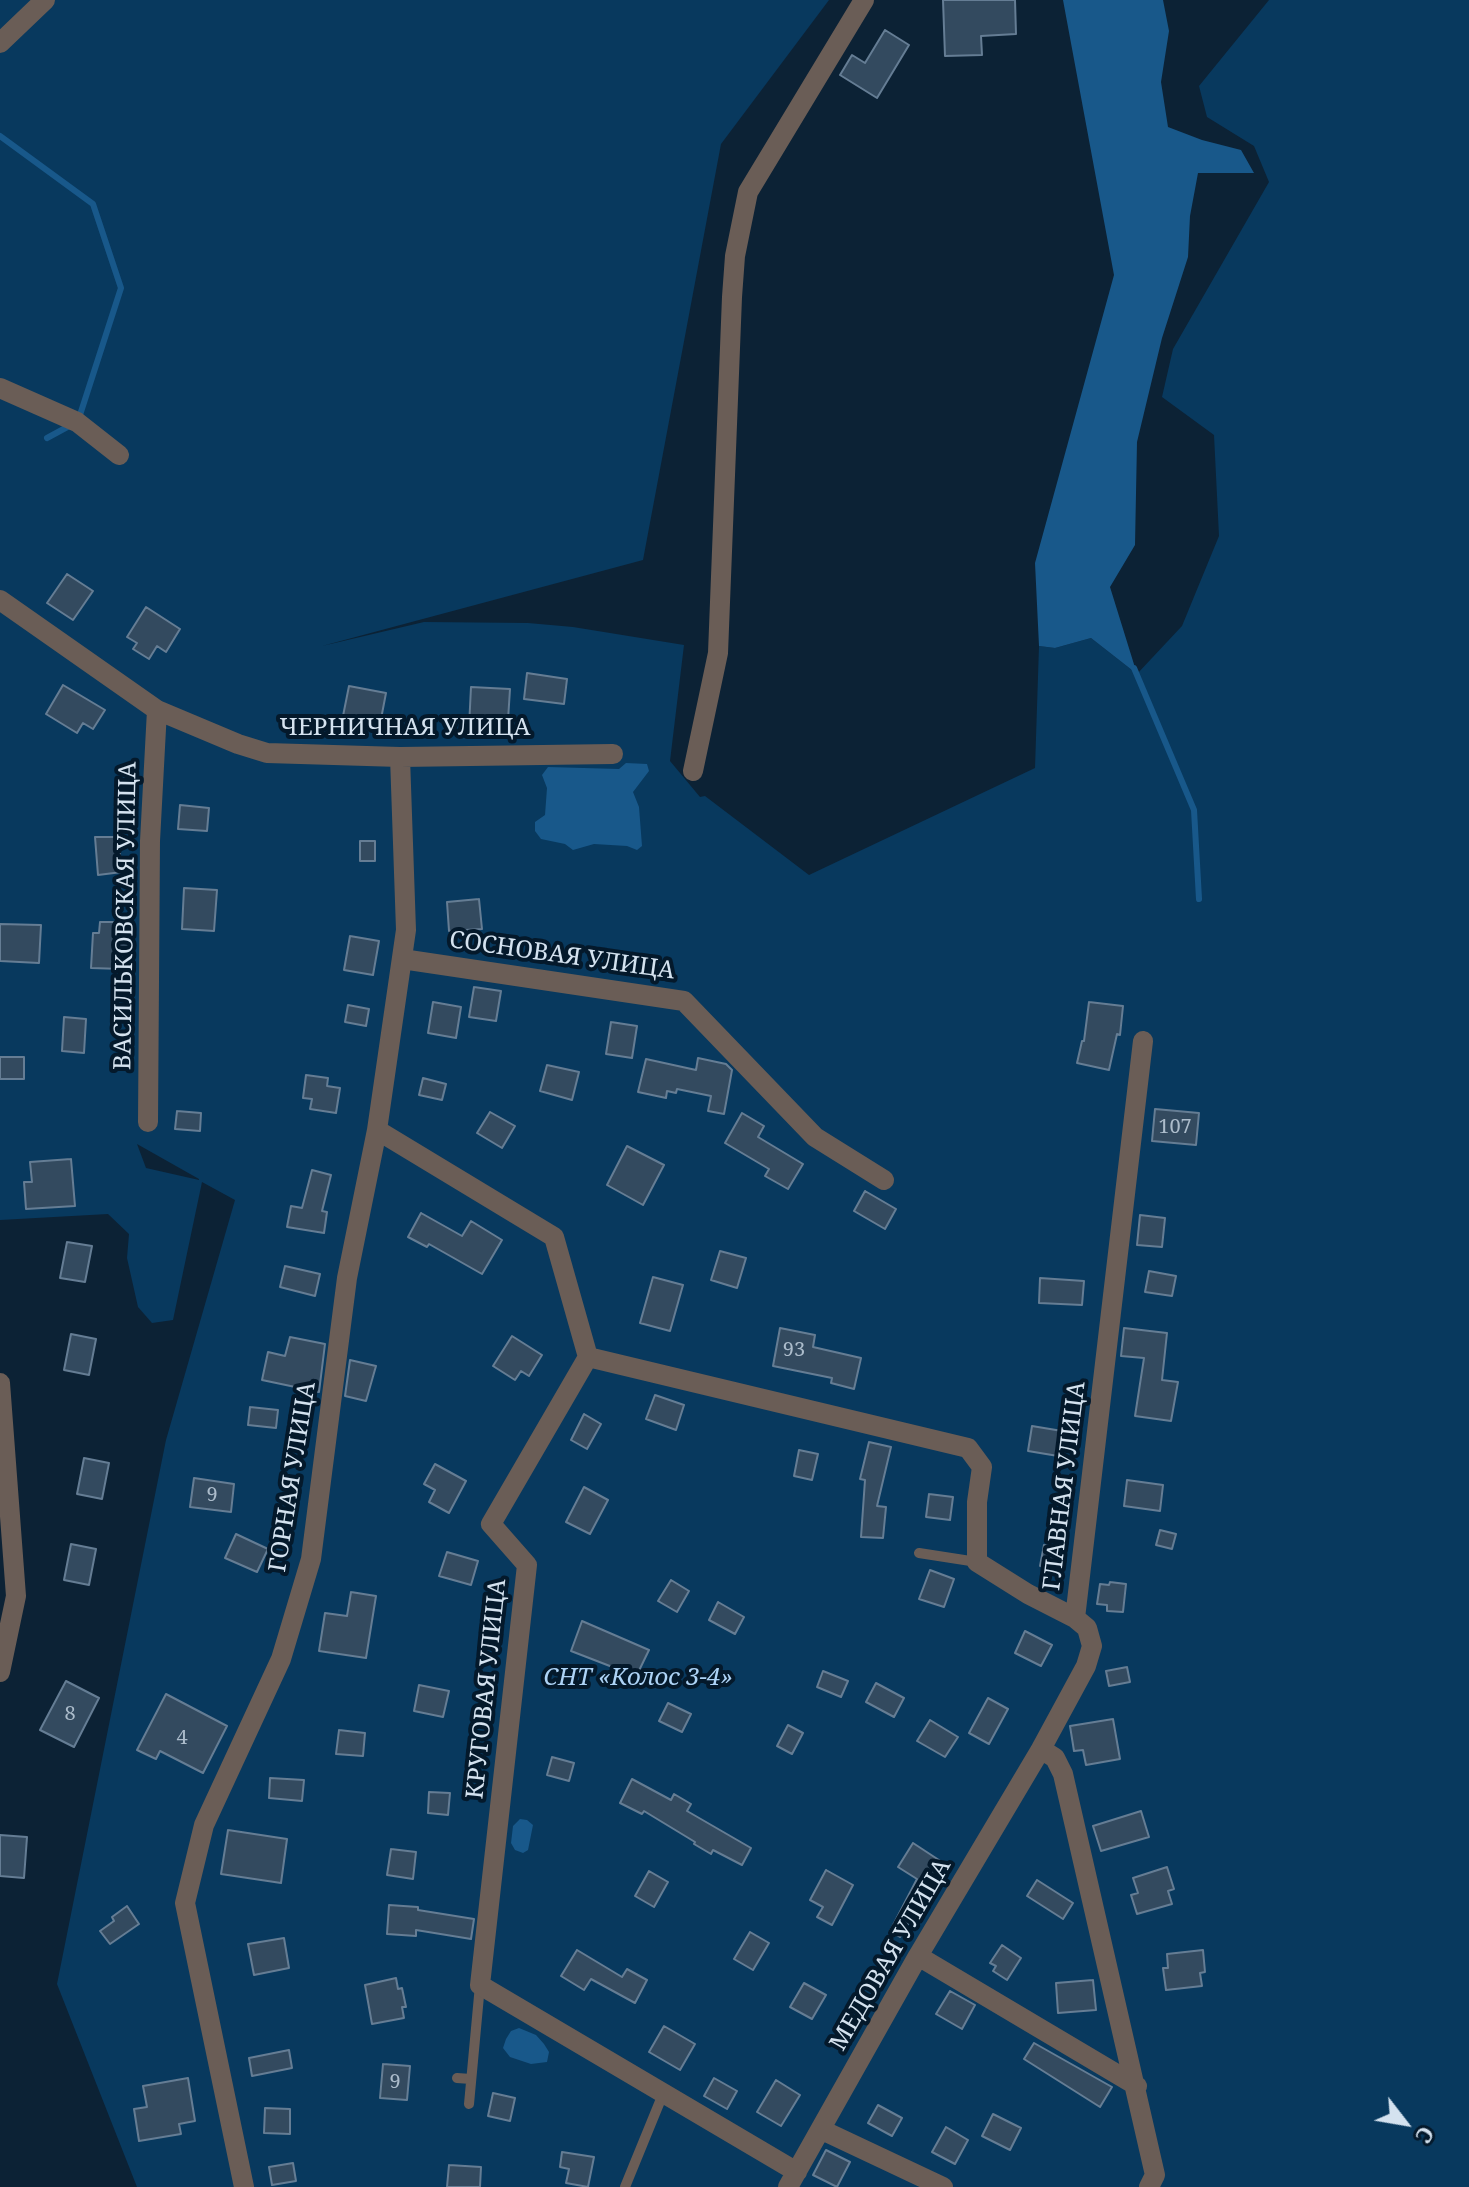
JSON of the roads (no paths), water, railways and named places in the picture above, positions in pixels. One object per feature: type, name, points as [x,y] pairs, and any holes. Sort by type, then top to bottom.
[{"type":"street","points":[[0,43],[45,0]]},
{"type":"street","points":[[693,771],[718,653],[732,297],[735,256],[748,192],[864,0]]},
{"type":"street","points":[[0,388],[77,422],[119,455]]},
{"type":"street","name":"ЧЕРНИЧНАЯ УЛИЦА","points":[[0,600],[157,710],[267,753],[400,757],[613,754]]},
{"type":"street","name":"ВАСИЛЬКОВСКАЯ УЛИЦА","points":[[148,1122],[150,841],[157,710]]},
{"type":"street","name":"ГОРНАЯ УЛИЦА","points":[[244,2187],[185,1903],[204,1825],[281,1659],[311,1559],[347,1278],[377,1130],[406,930],[400,757]]},
{"type":"street","name":"СОСНОВАЯ УЛИЦА","points":[[402,959],[684,1001],[815,1137],[884,1180]]},
{"type":"street","name":"ГЛАВНАЯ УЛИЦА","points":[[1041,1749],[1086,1666],[1092,1646],[1087,1628],[1075,1618],[1143,1041]]},
{"type":"street","points":[[377,1130],[554,1237],[588,1357],[968,1448],[982,1467],[977,1502],[977,1562],[1028,1594],[1075,1618]]},
{"type":"street","name":"КРУГОВАЯ УЛИЦА","points":[[480,1985],[527,1565],[491,1524],[588,1357]]},
{"type":"street","points":[[0,1383],[16,1596],[0,1672]]},
{"type":"street","points":[[1041,1749],[1055,1758],[1063,1774],[1137,2086],[1155,2175],[1149,2187]]},
{"type":"street","name":"МЕДОВАЯ УЛИЦА","points":[[793,2180],[918,1956],[1041,1749]]},
{"type":"street","points":[[918,1956],[1137,2086]]},
{"type":"street","points":[[480,1985],[663,2094],[793,2180]]},
{"type":"street","points":[[822,2130],[943,2187]]},
{"type":"lane","points":[[919,1553],[977,1562]]},
{"type":"lane","points":[[469,2104],[480,1985]]},
{"type":"lane","points":[[457,2078],[471,2079]]},
{"type":"lane","points":[[625,2187],[663,2094]]},
{"type":"waterway","points":[[0,136],[93,204],[121,288],[79,418]]},
{"type":"waterway","points":[[47,438],[71,425]]},
{"type":"waterway","points":[[1134,668],[1194,810],[1199,899]]},
{"type":"park label","name":"СНТ «Колос 3-4»","points":[[638,1678]]}]
